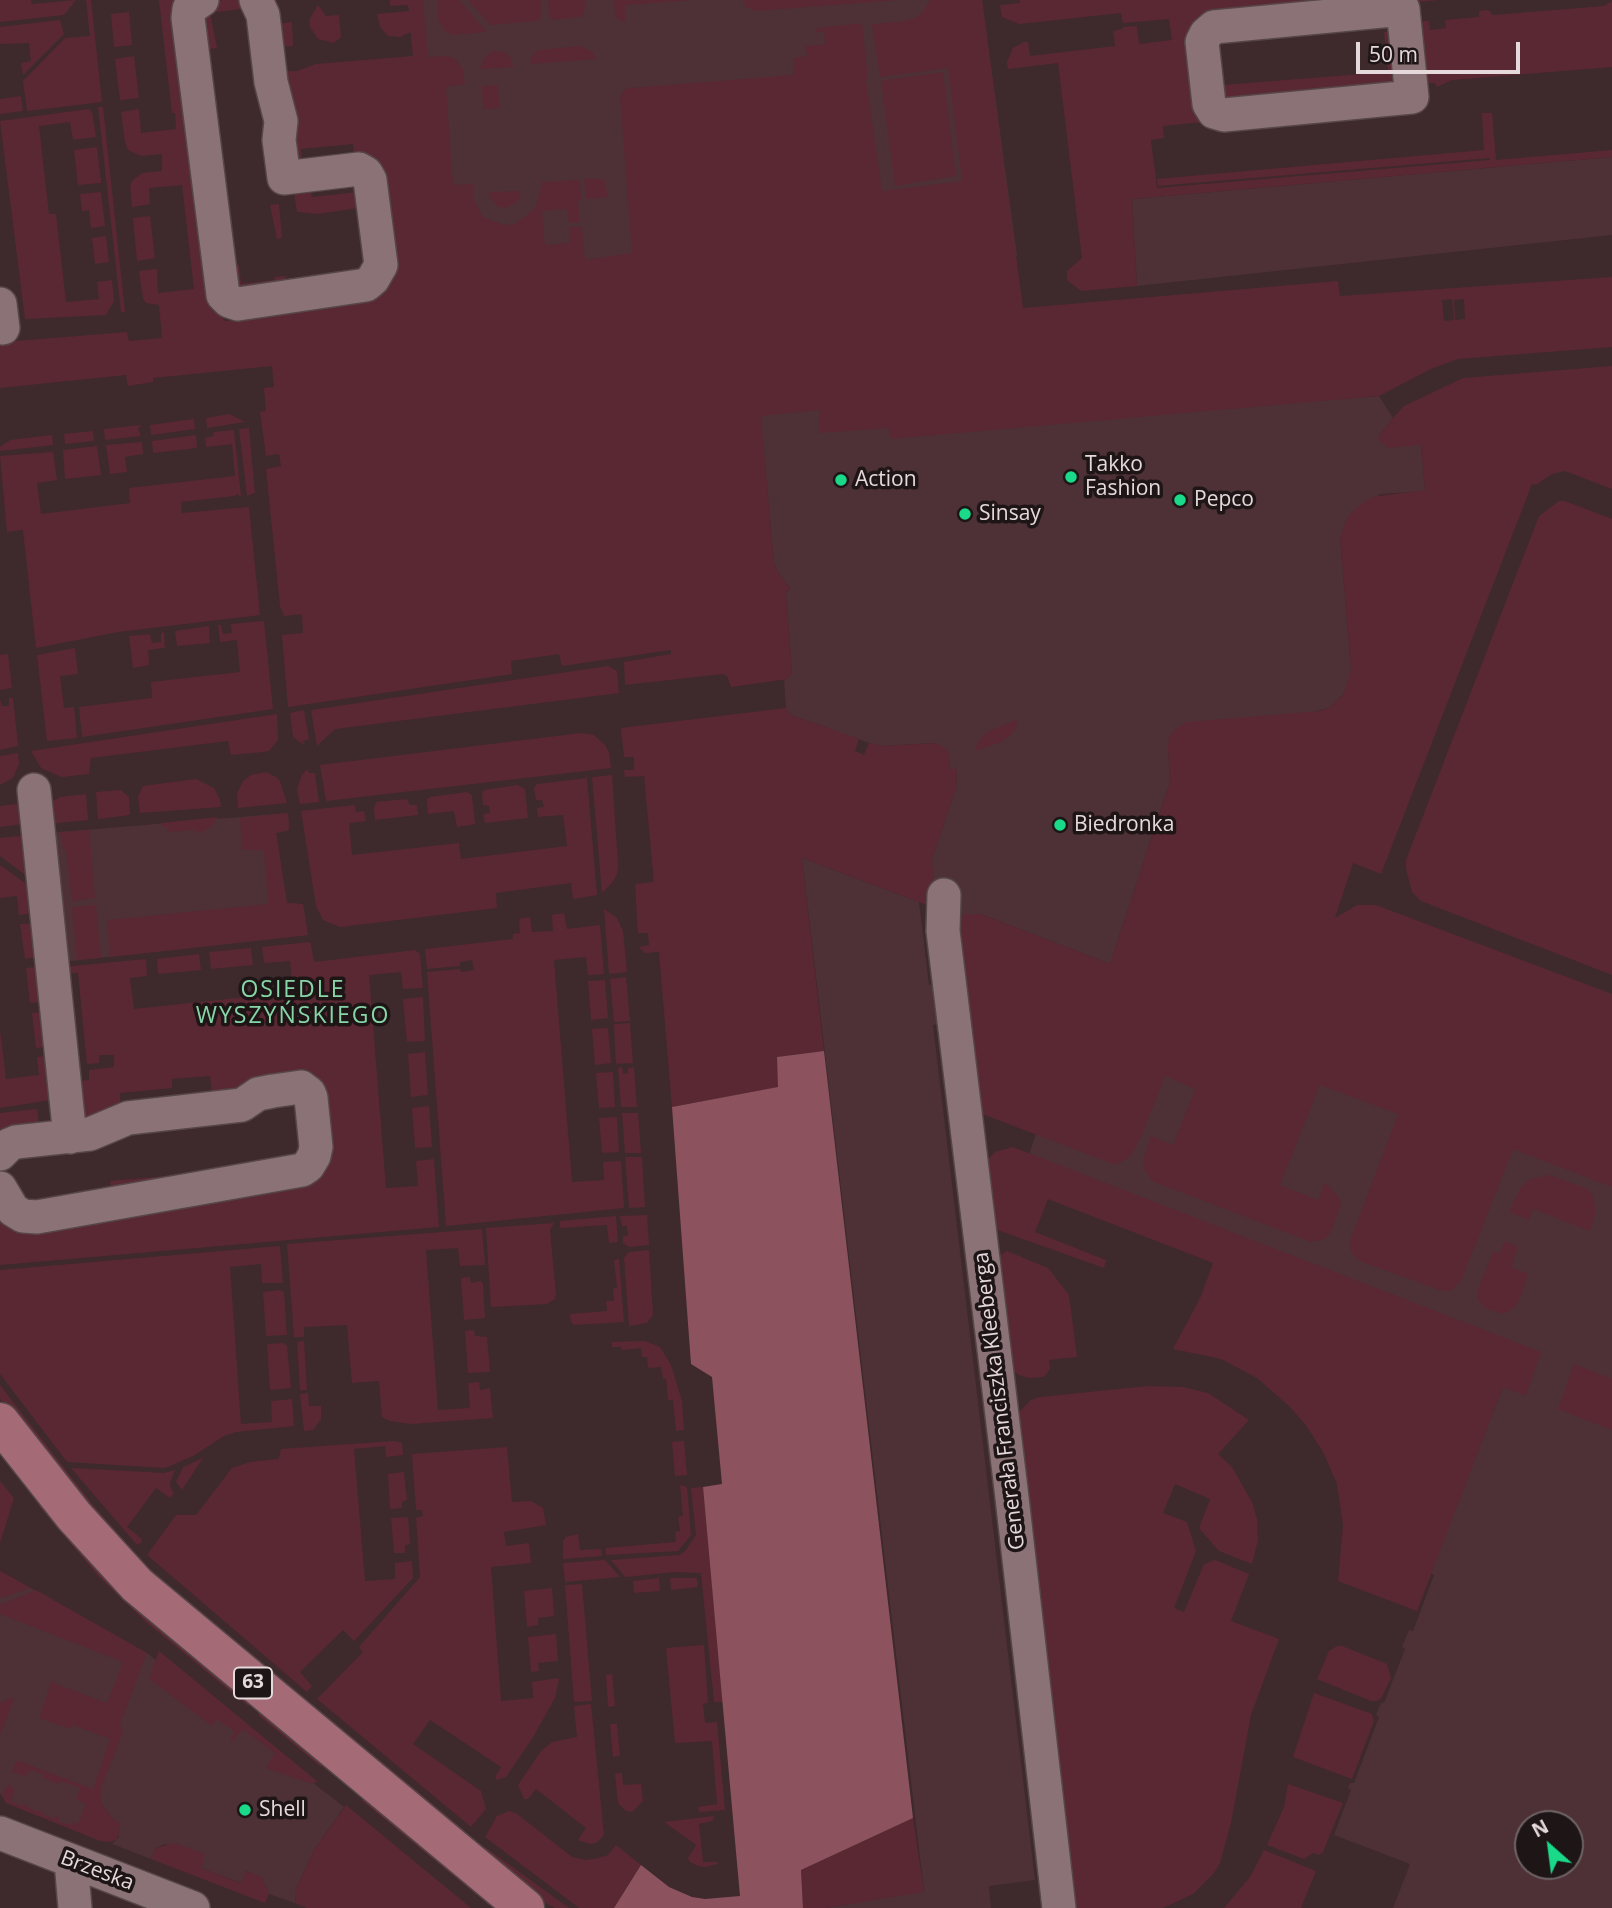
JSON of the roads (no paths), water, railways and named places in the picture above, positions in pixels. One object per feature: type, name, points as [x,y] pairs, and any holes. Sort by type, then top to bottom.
[{"type":"main road","name":"63","points":[[2,1427],[106,1554],[145,1593],[525,1908]]},
{"type":"street","points":[[202,0],[189,9],[188,18],[223,295],[238,304],[366,285],[381,265],[370,180],[366,173],[359,169],[284,178],[279,141],[281,121],[271,82],[263,15],[256,0]]},
{"type":"street","points":[[1403,9],[1412,97],[1218,114],[1209,104],[1202,42],[1209,30],[1222,25],[1403,9]]},
{"type":"street","points":[[34,790],[70,1137]]},
{"type":"street","name":"Generała Franciszka Kleeberga","points":[[944,895],[943,930],[1059,1908]]},
{"type":"street","points":[[0,1154],[16,1142],[90,1134],[128,1118],[242,1105],[258,1094],[301,1087],[311,1098],[316,1147],[314,1156],[302,1170],[37,1217],[23,1216],[13,1210],[0,1188]]},
{"type":"street","name":"Brzeska","points":[[0,1833],[185,1907]]},
{"type":"street","points":[[71,1861],[75,1908]]},
{"type":"place","name":"Takko Fashion","points":[[1071,477]]},
{"type":"place","name":"Action","points":[[841,480]]},
{"type":"place","name":"Pepco","points":[[1180,500]]},
{"type":"place","name":"Sinsay","points":[[965,514]]},
{"type":"place","name":"Biedronka","points":[[1060,825]]},
{"type":"place","name":"Shell","points":[[245,1810]]},
{"type":"district","name":"OSIEDLE WYSZYŃSKIEGO","points":[[293,1003]]}]
